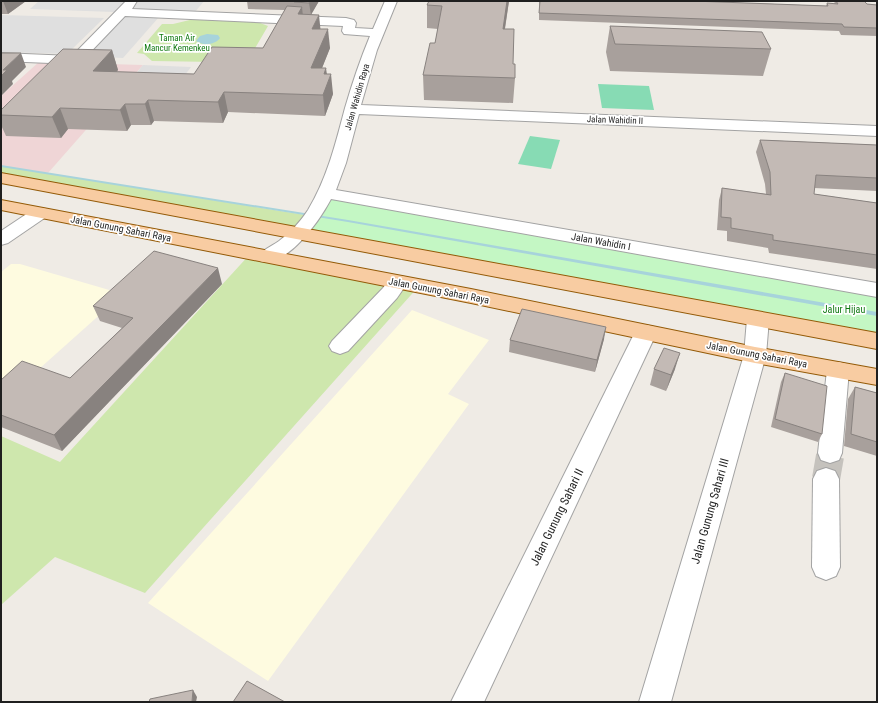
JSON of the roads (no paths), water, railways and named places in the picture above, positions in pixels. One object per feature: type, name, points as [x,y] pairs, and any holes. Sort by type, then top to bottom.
[{"type":"main road","points":[[1,178],[307,223],[758,319],[877,341]]},
{"type":"main road","name":"Jalan Gunung Sahari Raya","points":[[1,205],[398,282],[755,355],[877,377]]},
{"type":"street","points":[[1,57],[75,60],[133,1]]},
{"type":"street","name":"Jalan Wahidin Raya","points":[[267,257],[283,247],[307,223],[325,193],[334,170],[352,109],[378,33],[378,15],[391,1]]},
{"type":"street","points":[[122,12],[310,19],[346,22],[350,23],[351,26],[348,31],[378,33]]},
{"type":"street","points":[[310,19],[331,14],[358,15]]},
{"type":"street","name":"Jalan Wahidin II","points":[[352,109],[877,132]]},
{"type":"street","name":"Jalan Wahidin I","points":[[325,193],[877,290]]},
{"type":"street","points":[[1,239],[40,213]]},
{"type":"street","points":[[340,346],[390,293],[398,282]]},
{"type":"street","name":"Jalan Gunung Sahari III","points":[[655,702],[755,355],[758,319]]},
{"type":"street","name":"Jalan Gunung Sahari II","points":[[467,702],[646,332]]},
{"type":"street","points":[[830,453],[838,370]]},
{"type":"street","points":[[826,480],[826,567]]},
{"type":"water","points":[[207,34],[218,35],[220,38],[209,44],[202,44],[196,41],[200,36]]},
{"type":"waterway","points":[[1,166],[348,221],[877,314]]},
{"type":"tunnel","points":[[829,457],[830,453]]},
{"type":"tunnel","points":[[826,479],[830,456]]},
{"type":"park label","name":"Taman Air Mancur Kemenkeu","points":[[177,44]]},
{"type":"park label","name":"Jalur Hijau","points":[[844,309]]}]
